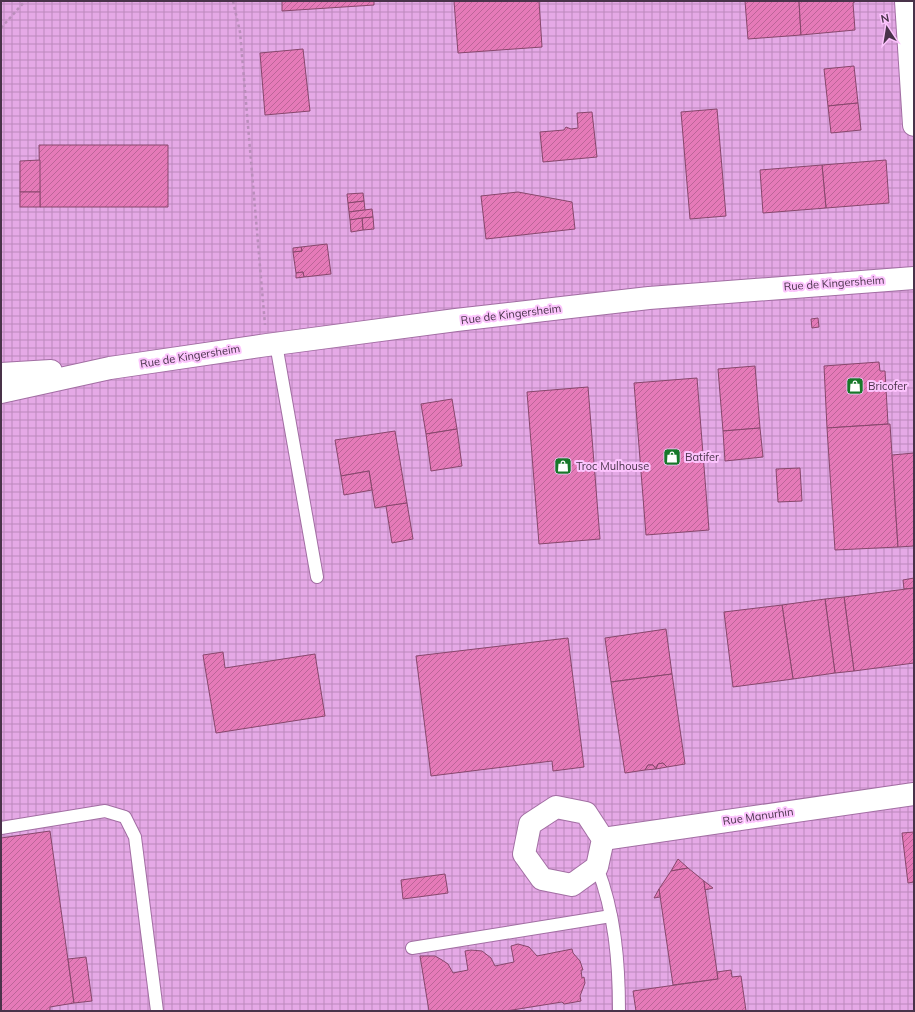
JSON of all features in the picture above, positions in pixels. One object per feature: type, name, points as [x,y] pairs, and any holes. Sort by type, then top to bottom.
[{"type":"main road","points":[[906,1],[914,125]]},
{"type":"main road","name":"Rue de Kingersheim","points":[[1,392],[110,368],[272,344],[649,298],[914,278]]},
{"type":"main road","name":"Rue de Kingersheim","points":[[1,374],[110,368]]},
{"type":"main road","name":"Rue Manurhin","points":[[603,839],[914,794]]},
{"type":"main road","points":[[556,807],[586,813],[603,839],[597,867],[572,885],[542,879],[524,854],[530,824],[556,807]]},
{"type":"lane","points":[[272,344],[317,577]]},
{"type":"lane","points":[[1,828],[105,811],[125,817],[135,837],[157,1011]]},
{"type":"lane","points":[[597,867],[607,892],[611,916],[619,970],[619,1011]]},
{"type":"lane","points":[[412,948],[611,916]]},
{"type":"path","points":[[1,28],[25,1]]},
{"type":"path","points":[[233,1],[240,32],[272,344]]},
{"type":"shaded area","points":[[1,1],[914,1],[914,1011],[1,1011]]},
{"type":"building","points":[[282,1],[374,1],[374,5],[282,11]]},
{"type":"building","points":[[454,1],[539,1],[542,47],[458,53]]},
{"type":"building","points":[[745,1],[799,1],[801,35],[748,39]]},
{"type":"building","points":[[799,1],[856,1],[853,3],[855,30],[801,35]]},
{"type":"building","points":[[303,49],[310,111],[265,115],[260,53]]},
{"type":"building","points":[[854,66],[858,103],[828,106],[824,69]]},
{"type":"building","points":[[858,103],[861,130],[831,133],[828,106]]},
{"type":"building","points":[[717,109],[726,216],[690,219],[681,112]]},
{"type":"building","points":[[592,112],[597,157],[543,162],[540,132],[564,130],[566,127],[571,129],[578,128],[577,113]]},
{"type":"building","points":[[39,145],[168,145],[168,207],[40,207]]},
{"type":"building","points":[[40,160],[40,192],[20,192],[20,161]]},
{"type":"building","points":[[886,160],[889,203],[826,208],[822,165]]},
{"type":"building","points":[[822,165],[826,208],[763,213],[760,170]]},
{"type":"building","points":[[20,192],[40,192],[40,207],[20,207]]},
{"type":"building","points":[[518,192],[572,202],[575,229],[486,239],[481,196]]},
{"type":"building","points":[[363,193],[364,201],[348,203],[347,194]]},
{"type":"building","points":[[364,201],[365,210],[349,212],[348,203]]},
{"type":"building","points":[[372,209],[373,217],[350,220],[349,212]]},
{"type":"building","points":[[373,217],[374,229],[363,230],[362,218]]},
{"type":"building","points":[[362,218],[363,230],[351,232],[350,220]]},
{"type":"building","points":[[327,244],[331,274],[304,277],[303,272],[296,273],[293,252],[302,251],[301,247]]},
{"type":"building","points":[[301,247],[302,251],[293,252],[293,248]]},
{"type":"building","points":[[303,272],[304,277],[296,278],[296,273]]},
{"type":"building","points":[[818,318],[819,327],[812,328],[811,319]]},
{"type":"building","points":[[879,362],[880,371],[885,371],[888,424],[827,428],[824,366]]},
{"type":"building","points":[[755,366],[760,428],[723,431],[718,369]]},
{"type":"building","name":"Batifer","points":[[697,378],[709,530],[646,535],[634,383]]},
{"type":"building","name":"Troc Mulhouse","points":[[588,387],[600,539],[539,544],[527,392]]},
{"type":"building","points":[[452,399],[457,429],[426,434],[421,404]]},
{"type":"building","points":[[890,424],[898,547],[835,550],[827,428]]},
{"type":"building","points":[[760,428],[763,457],[725,461],[723,431]]},
{"type":"building","points":[[457,429],[462,466],[431,471],[426,434]]},
{"type":"building","points":[[395,431],[407,503],[375,508],[369,471],[341,476],[335,440]]},
{"type":"building","points":[[914,453],[914,546],[898,547],[892,455]]},
{"type":"building","points":[[800,468],[802,501],[778,502],[776,469]]},
{"type":"building","points":[[369,471],[372,490],[344,495],[341,476]]},
{"type":"building","points":[[407,503],[413,539],[392,543],[386,506]]},
{"type":"building","points":[[914,578],[914,588],[904,589],[903,580]]},
{"type":"building","points":[[914,588],[914,663],[854,671],[844,597]]},
{"type":"building","points":[[844,597],[854,671],[835,673],[825,599]]},
{"type":"building","points":[[825,599],[835,673],[793,679],[782,605]]},
{"type":"building","points":[[782,605],[793,679],[733,687],[724,612]]},
{"type":"building","points":[[666,629],[672,674],[611,682],[605,638]]},
{"type":"building","points":[[568,638],[584,767],[553,771],[552,761],[431,776],[416,656]]},
{"type":"building","points":[[223,652],[225,668],[315,654],[325,716],[216,733],[203,655]]},
{"type":"building","points":[[672,674],[685,764],[667,767],[663,763],[658,764],[656,769],[653,765],[648,765],[645,770],[625,773],[611,682]]},
{"type":"building","points":[[663,763],[667,767],[656,769],[658,764]]},
{"type":"building","points":[[648,765],[653,765],[656,769],[645,770]]},
{"type":"building","points":[[50,831],[74,1003],[50,1007],[50,1011],[1,1011],[1,838]]},
{"type":"building","points":[[914,832],[914,882],[908,883],[902,833]]},
{"type":"building","points":[[678,859],[688,868],[671,871]]},
{"type":"building","points":[[688,868],[704,881],[718,979],[673,985],[659,889],[671,871]]},
{"type":"building","points":[[445,874],[448,893],[403,899],[401,880]]},
{"type":"building","points":[[704,881],[713,888],[705,890]]},
{"type":"building","points":[[659,889],[660,897],[654,898]]},
{"type":"building","points":[[518,944],[529,947],[537,956],[572,949],[573,953],[580,961],[583,970],[581,970],[582,978],[584,977],[585,983],[580,996],[581,1001],[564,1004],[562,1002],[506,1011],[429,1011],[420,956],[435,956],[448,964],[453,973],[468,970],[465,951],[482,951],[491,958],[495,966],[514,962],[511,946]]},
{"type":"building","points":[[86,957],[92,1001],[74,1003],[68,959]]},
{"type":"building","points":[[731,970],[732,977],[741,976],[746,1011],[636,1011],[633,991],[718,979],[717,972]]},
{"type":"place","name":"Bricofer","points":[[855,386]]},
{"type":"place","name":"Batifer","points":[[672,457]]},
{"type":"place","name":"Troc Mulhouse","points":[[563,466]]}]
